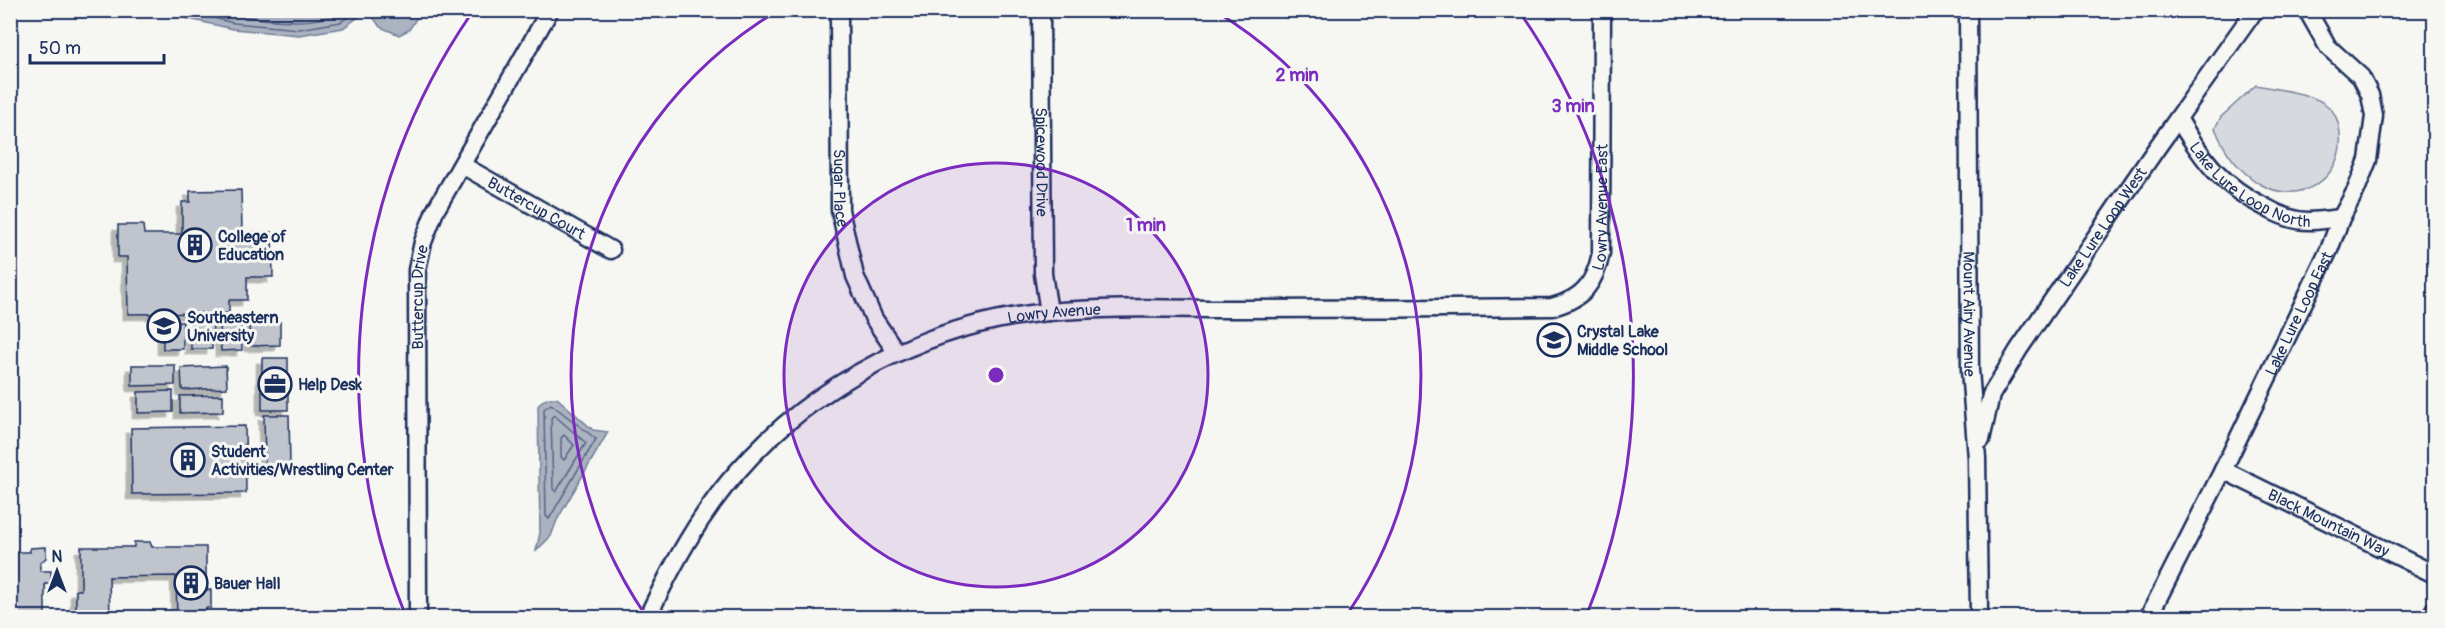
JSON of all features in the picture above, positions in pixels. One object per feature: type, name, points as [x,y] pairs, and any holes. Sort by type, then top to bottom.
[{"type":"street","name":"Buttercup Drive","points":[[418,618],[417,270],[423,242],[435,211],[550,10]]},
{"type":"street","name":"Sugar Place","points":[[839,10],[840,210],[855,276],[874,319],[897,353]]},
{"type":"street","name":"Spicewood Drive","points":[[1041,10],[1043,274],[1049,312]]},
{"type":"street","name":"Lowry Avenue East","points":[[1585,290],[1597,272],[1601,253],[1602,10]]},
{"type":"street","name":"Mount Airy Avenue","points":[[1968,10],[1970,370],[1977,458],[1979,612],[1976,618]]},
{"type":"street","name":"Lake Lure Loop West","points":[[1977,458],[1991,395],[2019,349],[2254,10]]},
{"type":"street","name":"Lake Lure Loop East","points":[[2148,618],[2223,470],[2329,250],[2368,160],[2374,116],[2370,95],[2361,77],[2328,47],[2307,10]]},
{"type":"street","name":"Lake Lure Loop North","points":[[2179,120],[2198,152],[2217,176],[2244,197],[2278,214],[2307,221],[2341,218]]},
{"type":"street","name":"Buttercup Court","points":[[462,165],[611,250]]},
{"type":"street","name":"Lowry Avenue","points":[[647,618],[682,548],[736,473],[773,434],[812,402],[854,375],[897,353],[943,335],[971,327],[1049,312],[1146,309],[1552,307],[1569,302],[1585,290]]},
{"type":"street","name":"Black Mountain Way","points":[[2223,470],[2434,574]]},
{"type":"street","points":[[2431,618],[2434,610]]},
{"type":"shaded area","points":[[2256,85],[2295,92],[2315,99],[2334,113],[2340,130],[2340,149],[2335,164],[2316,184],[2304,190],[2290,192],[2275,190],[2252,179],[2227,152],[2215,128],[2221,117]]},
{"type":"water","points":[[154,11],[367,11],[343,28],[299,35],[233,29]]},
{"type":"water","points":[[382,11],[421,11],[409,30],[399,35],[380,27],[373,17]]},
{"type":"water","points":[[549,398],[557,398],[593,430],[608,432],[557,520],[551,536],[536,551],[540,533],[538,406]]},
{"type":"building","name":"College of Education","points":[[241,190],[242,232],[272,232],[273,277],[247,277],[247,300],[229,300],[229,313],[128,314],[127,257],[118,257],[118,225],[143,225],[144,234],[182,234],[182,202],[190,202],[190,191]]},
{"type":"building","points":[[241,320],[242,350],[221,351],[220,321]]},
{"type":"building","points":[[163,322],[183,322],[183,349],[163,349]]},
{"type":"building","points":[[191,322],[213,322],[212,349],[191,349]]},
{"type":"building","points":[[280,322],[280,345],[250,346],[249,323]]},
{"type":"building","name":"Help Desk","points":[[262,358],[288,358],[288,410],[262,410]]},
{"type":"building","points":[[132,365],[175,365],[175,385],[132,386]]},
{"type":"building","points":[[226,366],[227,388],[182,390],[181,368]]},
{"type":"building","points":[[173,391],[173,412],[138,413],[138,392]]},
{"type":"building","points":[[223,395],[223,412],[180,413],[180,396]]},
{"type":"building","points":[[264,415],[289,415],[290,466],[265,466]]},
{"type":"building","name":"Student Activities/Wrestling Center","points":[[245,426],[246,493],[132,494],[131,428]]},
{"type":"building","name":"Bauer Hall","points":[[134,542],[150,542],[152,547],[206,547],[206,590],[211,590],[211,608],[206,608],[206,618],[177,618],[176,576],[109,577],[110,618],[81,618],[81,611],[76,611],[76,590],[81,590],[81,547],[134,547]]},
{"type":"building","points":[[10,546],[14,546],[14,552],[30,552],[30,548],[46,547],[46,558],[40,563],[40,571],[51,571],[51,584],[45,584],[45,617],[52,618],[10,618]]},
{"type":"place","name":"College of Education","points":[[195,245]]},
{"type":"place","name":"Southeastern University","points":[[164,326]]},
{"type":"place","name":"Crystal Lake Middle School","points":[[1554,340]]},
{"type":"place","name":"Help Desk","points":[[275,384]]},
{"type":"place","name":"Student Activities/Wrestling Center","points":[[188,460]]},
{"type":"place","name":"Bauer Hall","points":[[191,583]]}]
